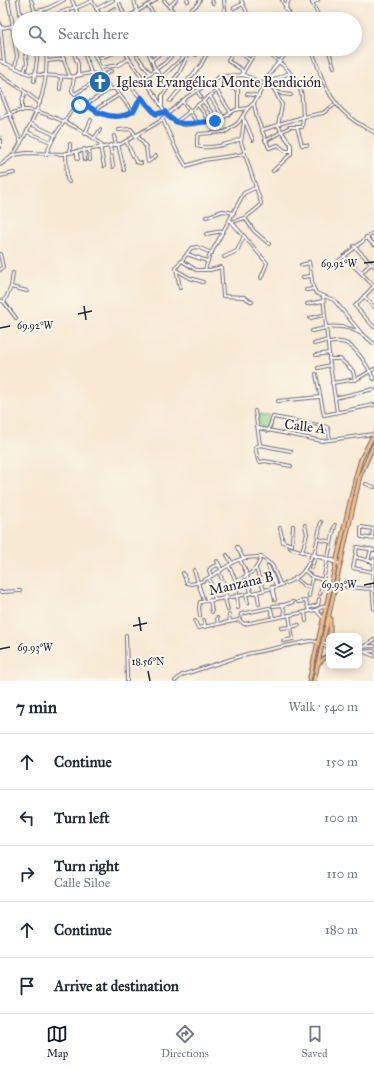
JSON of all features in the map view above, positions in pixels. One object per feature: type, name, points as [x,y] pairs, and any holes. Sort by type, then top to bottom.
[{"type":"main road","points":[[314,681],[324,619],[357,470],[374,434]]},
{"type":"main road","points":[[309,681],[330,610],[362,470],[374,444]]},
{"type":"main road","points":[[330,610],[330,633]]},
{"type":"main road","points":[[317,666],[326,655]]},
{"type":"street","points":[[0,29],[12,26],[8,0]]},
{"type":"street","points":[[18,0],[20,12]]},
{"type":"street","points":[[31,0],[34,12],[64,0]]},
{"type":"street","points":[[72,0],[77,12]]},
{"type":"street","points":[[96,9],[113,0]]},
{"type":"street","points":[[134,0],[137,12],[156,0]]},
{"type":"street","points":[[164,0],[173,12]]},
{"type":"street","points":[[169,7],[176,0]]},
{"type":"street","points":[[188,12],[198,4],[200,0]]},
{"type":"street","points":[[224,0],[226,12]]},
{"type":"street","points":[[241,0],[247,12]]},
{"type":"street","points":[[282,0],[287,12]]},
{"type":"street","points":[[285,9],[289,0]]},
{"type":"street","points":[[316,12],[311,1],[318,0]]},
{"type":"street","points":[[62,12],[91,1],[98,12]]},
{"type":"street","points":[[120,4],[123,12]]},
{"type":"street","points":[[234,8],[243,4]]},
{"type":"street","points":[[148,6],[152,12]]},
{"type":"street","points":[[110,12],[115,8]]},
{"type":"street","points":[[0,23],[4,63]]},
{"type":"street","points":[[15,67],[17,56]]},
{"type":"street","points":[[24,72],[27,63],[26,56]]},
{"type":"street","points":[[34,81],[36,56]]},
{"type":"street","points":[[0,165],[13,155],[21,143],[40,104],[47,76],[47,56]]},
{"type":"street","points":[[63,56],[70,77]]},
{"type":"street","points":[[75,56],[78,64],[78,76]]},
{"type":"street","points":[[85,56],[91,73]]},
{"type":"street","points":[[95,56],[110,89]]},
{"type":"street","points":[[96,59],[104,56]]},
{"type":"street","points":[[128,56],[166,113],[176,122],[185,125],[197,122],[215,121],[224,118],[238,109],[248,108]]},
{"type":"street","points":[[137,56],[150,73]]},
{"type":"street","points":[[151,56],[155,69],[169,86]]},
{"type":"street","points":[[152,60],[157,56]]},
{"type":"street","points":[[143,78],[165,63],[172,56]]},
{"type":"street","points":[[162,78],[185,56]]},
{"type":"street","points":[[162,105],[162,96],[179,72],[186,56]]},
{"type":"street","points":[[170,101],[201,65],[206,56]]},
{"type":"street","points":[[231,56],[228,61],[241,70],[242,74]]},
{"type":"street","points":[[245,56],[250,60]]},
{"type":"street","points":[[242,74],[253,56]]},
{"type":"street","points":[[265,141],[290,127],[303,127],[302,93],[298,83],[289,72],[272,56]]},
{"type":"street","points":[[241,139],[230,143],[196,146],[199,134],[225,132],[243,117],[248,108],[254,104],[284,56]]},
{"type":"street","points":[[313,56],[326,87],[337,103],[351,120],[374,132]]},
{"type":"street","points":[[330,56],[334,67]]},
{"type":"street","points":[[47,61],[64,59]]},
{"type":"street","points":[[101,68],[118,65],[129,59]]},
{"type":"street","points":[[0,61],[24,72],[35,75],[74,77],[91,73],[95,74],[99,78]]},
{"type":"street","points":[[74,77],[72,91],[75,94],[104,74],[111,71]]},
{"type":"street","points":[[266,84],[289,72]]},
{"type":"street","points":[[13,155],[66,153],[126,141],[136,136],[162,118],[166,113],[221,76],[242,74],[266,84],[282,94],[291,95]]},
{"type":"street","points":[[0,75],[40,104]]},
{"type":"street","points":[[60,89],[61,77]]},
{"type":"street","points":[[80,105],[87,104],[110,89],[115,89],[126,80],[156,114],[166,113]]},
{"type":"street","points":[[195,80],[203,88]]},
{"type":"street","points":[[176,122],[225,85],[238,90],[238,109]]},
{"type":"street","points":[[115,89],[132,112]]},
{"type":"street","points":[[273,171],[291,154],[291,145],[281,131],[279,124],[282,105],[274,89]]},
{"type":"street","points":[[0,90],[1,96],[11,114],[21,143]]},
{"type":"street","points":[[198,91],[201,96]]},
{"type":"street","points":[[216,91],[231,113]]},
{"type":"street","points":[[22,111],[22,101],[25,92]]},
{"type":"street","points":[[248,94],[259,96]]},
{"type":"street","points":[[97,113],[98,108],[119,95]]},
{"type":"street","points":[[210,96],[224,118]]},
{"type":"street","points":[[87,104],[97,113],[114,116],[132,112],[141,97]]},
{"type":"street","points":[[203,101],[213,114],[215,121]]},
{"type":"street","points":[[183,102],[191,111],[197,122]]},
{"type":"street","points":[[262,130],[303,117],[323,113],[337,103]]},
{"type":"street","points":[[254,104],[255,113],[269,149],[278,144],[286,152],[290,152]]},
{"type":"street","points":[[198,105],[204,113],[207,121]]},
{"type":"street","points":[[46,154],[55,135],[72,110]]},
{"type":"street","points":[[0,118],[22,111],[36,112],[65,122],[94,139],[101,146],[104,166]]},
{"type":"street","points":[[231,221],[245,218],[246,215],[260,206],[260,201],[244,154],[241,139],[244,121],[243,117]]},
{"type":"street","points":[[162,118],[176,149],[186,166],[204,160],[244,154]]},
{"type":"street","points":[[85,134],[91,120]]},
{"type":"street","points":[[244,121],[247,123],[253,140]]},
{"type":"street","points":[[31,124],[55,135]]},
{"type":"street","points":[[297,127],[302,145],[307,144]]},
{"type":"street","points":[[120,130],[131,129],[146,146],[148,162],[156,156]]},
{"type":"street","points":[[94,139],[100,130]]},
{"type":"street","points":[[26,132],[51,142]]},
{"type":"street","points":[[114,136],[124,170]]},
{"type":"street","points":[[0,138],[0,147]]},
{"type":"street","points":[[126,141],[136,162],[141,163]]},
{"type":"street","points":[[70,144],[70,152]]},
{"type":"street","points":[[110,145],[113,167]]},
{"type":"street","points":[[89,148],[90,160]]},
{"type":"street","points":[[84,149],[85,160]]},
{"type":"street","points":[[76,151],[78,159]]},
{"type":"street","points":[[66,153],[67,179],[69,182]]},
{"type":"street","points":[[0,176],[14,173]]},
{"type":"street","points":[[205,270],[223,231],[231,221],[244,193],[255,188]]},
{"type":"street","points":[[206,217],[223,211],[234,213]]},
{"type":"street","points":[[245,218],[254,231],[269,244]]},
{"type":"street","points":[[231,221],[266,263],[261,278]]},
{"type":"street","points":[[206,234],[223,231]]},
{"type":"street","points":[[336,263],[354,246],[374,232]]},
{"type":"street","points":[[224,257],[237,252],[244,236]]},
{"type":"street","points":[[366,237],[374,245]]},
{"type":"street","points":[[180,288],[176,270],[191,248],[196,246],[212,253]]},
{"type":"street","points":[[354,246],[374,266]]},
{"type":"street","points":[[0,254],[2,266],[0,270]]},
{"type":"street","points":[[187,254],[208,261]]},
{"type":"street","points":[[344,256],[374,286],[356,304],[355,308],[374,327]]},
{"type":"street","points":[[182,261],[192,268],[205,270],[219,267],[222,268],[223,296],[244,297],[252,302]]},
{"type":"street","points":[[361,273],[374,261]]},
{"type":"street","points":[[301,264],[309,263],[314,289],[318,295],[334,300],[340,305],[362,333],[374,344]]},
{"type":"street","points":[[176,270],[190,278],[203,282]]},
{"type":"street","points":[[4,302],[11,287],[13,273]]},
{"type":"street","points":[[303,277],[311,276]]},
{"type":"street","points":[[11,287],[27,291]]},
{"type":"street","points":[[306,290],[314,289]]},
{"type":"street","points":[[324,296],[324,315],[337,412]]},
{"type":"street","points":[[364,296],[374,307]]},
{"type":"street","points":[[0,300],[4,302],[16,318]]},
{"type":"street","points":[[307,304],[324,301]]},
{"type":"street","points":[[310,318],[324,315]]},
{"type":"street","points":[[312,331],[343,326],[362,333]]},
{"type":"street","points":[[354,330],[356,326]]},
{"type":"street","points":[[314,344],[328,342],[341,342],[348,344],[365,362],[374,379]]},
{"type":"street","points":[[316,355],[329,353]]},
{"type":"street","points":[[329,359],[340,359],[353,372],[355,380]]},
{"type":"street","points":[[318,368],[330,365]]},
{"type":"street","points":[[332,383],[355,380],[374,369]]},
{"type":"street","points":[[316,374],[324,415],[374,405]]},
{"type":"street","points":[[335,398],[374,389]]},
{"type":"street","points":[[278,401],[320,397]]},
{"type":"street","points":[[255,411],[260,445]]},
{"type":"street","points":[[268,431],[273,417],[324,426],[328,428],[330,440]]},
{"type":"street","name":"Calle A","points":[[258,428],[320,441],[374,434]]},
{"type":"street","points":[[291,466],[258,461],[255,447],[260,445],[292,451]]},
{"type":"street","points":[[366,484],[374,487]]},
{"type":"street","points":[[312,568],[321,522]]},
{"type":"street","points":[[302,552],[307,534],[305,525]]},
{"type":"street","points":[[320,594],[335,525]]},
{"type":"street","points":[[291,547],[294,535],[293,526]]},
{"type":"street","points":[[280,528],[283,542],[291,547],[314,556],[341,563]]},
{"type":"street","points":[[361,528],[373,530],[373,539],[361,536],[361,528]]},
{"type":"street","points":[[318,539],[331,542]]},
{"type":"street","points":[[237,547],[243,558]]},
{"type":"street","points":[[373,572],[353,568],[357,547],[374,550]]},
{"type":"street","points":[[368,561],[370,549]]},
{"type":"street","points":[[227,555],[232,563]]},
{"type":"street","name":"Manzana B","points":[[200,616],[199,605],[204,601],[246,595],[276,586],[295,578],[304,570],[314,556]]},
{"type":"street","points":[[236,581],[247,576],[256,568],[261,557]]},
{"type":"street","points":[[183,573],[188,584],[198,582],[210,577],[243,558],[261,557],[272,565],[280,584]]},
{"type":"street","points":[[355,558],[374,562]]},
{"type":"street","points":[[374,559],[372,590],[374,609]]},
{"type":"street","points":[[240,560],[247,576],[251,593]]},
{"type":"street","points":[[217,561],[222,570]]},
{"type":"street","points":[[215,600],[210,577],[210,568],[215,566],[220,567]]},
{"type":"street","points":[[229,566],[236,581],[238,608]]},
{"type":"street","points":[[268,566],[276,586]]},
{"type":"street","points":[[256,568],[264,590]]},
{"type":"street","points":[[194,570],[204,601]]},
{"type":"street","points":[[304,570],[312,577],[323,580]]},
{"type":"street","points":[[219,572],[224,584],[228,610]]},
{"type":"street","points":[[309,596],[312,577]]},
{"type":"street","points":[[295,578],[305,586],[310,587]]},
{"type":"street","points":[[272,587],[275,600]]},
{"type":"street","points":[[346,587],[372,590]]},
{"type":"street","points":[[0,592],[20,591]]},
{"type":"street","points":[[257,592],[259,604]]},
{"type":"street","points":[[246,595],[248,603]]},
{"type":"street","points":[[240,620],[244,624],[305,612],[318,605],[319,599]]},
{"type":"street","points":[[210,600],[212,612]]},
{"type":"street","points":[[298,602],[306,601],[308,610]]},
{"type":"street","points":[[274,606],[293,602]]},
{"type":"street","points":[[284,605],[285,616]]},
{"type":"street","points":[[308,610],[316,610],[327,605]]},
{"type":"street","points":[[240,620],[241,614],[270,607],[273,618]]},
{"type":"street","points":[[316,610],[324,619]]},
{"type":"street","points":[[305,612],[306,621]]},
{"type":"street","points":[[229,615],[230,622]]},
{"type":"street","points":[[283,641],[293,639],[289,615]]},
{"type":"street","points":[[217,618],[218,624]]},
{"type":"street","points":[[204,620],[205,627]]},
{"type":"street","points":[[195,621],[197,628],[240,620]]},
{"type":"street","points":[[281,628],[299,625]]},
{"type":"street","points":[[126,635],[127,681]]},
{"type":"street","points":[[363,647],[374,640]]},
{"type":"street","points":[[175,681],[182,675],[247,654],[310,641],[326,644]]},
{"type":"street","points":[[321,643],[326,646]]},
{"type":"street","points":[[363,647],[374,646]]},
{"type":"street","points":[[362,652],[374,651]]},
{"type":"street","points":[[362,653],[374,656]]},
{"type":"green space","points":[[257,415],[270,416],[268,428],[259,428]]},
{"type":"place","name":"Iglesia Evangélica Monte Bendición","points":[[100,82]]},
{"type":"route","points":[[80,105],[87,104],[97,113],[102,115],[127,115],[134,111],[139,104],[141,97],[156,114],[165,112],[180,124],[188,125],[197,122],[215,121]]}]
